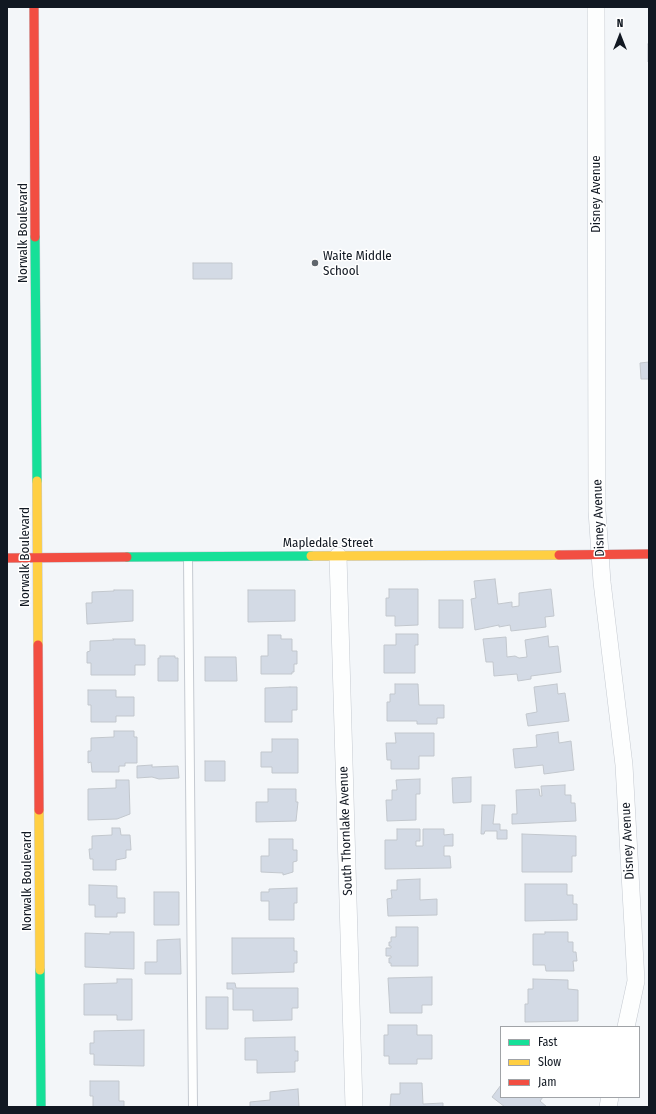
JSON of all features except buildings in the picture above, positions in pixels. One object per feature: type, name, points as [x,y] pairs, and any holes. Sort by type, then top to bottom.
[{"type":"street","name":"Norwalk Boulevard","points":[[34,7],[41,1107]]},
{"type":"street","name":"Disney Avenue","points":[[596,7],[597,511],[599,554],[624,766],[636,981],[626,1026]]},
{"type":"street","name":"Mapledale Street","points":[[7,558],[649,554]]},
{"type":"street","name":"South Thornlake Avenue","points":[[338,556],[354,1107]]},
{"type":"lane","points":[[188,557],[193,1107]]},
{"type":"traffic: fast","points":[[35,237],[37,481]]},
{"type":"traffic: fast","points":[[127,557],[311,556]]},
{"type":"traffic: fast","points":[[40,970],[41,1107]]},
{"type":"traffic: slow","points":[[37,481],[38,645]]},
{"type":"traffic: slow","points":[[311,556],[559,555]]},
{"type":"traffic: slow","points":[[39,810],[40,970]]},
{"type":"traffic: jam","points":[[34,7],[35,237]]},
{"type":"traffic: jam","points":[[559,555],[649,554]]},
{"type":"traffic: jam","points":[[7,558],[127,557]]},
{"type":"traffic: jam","points":[[38,645],[39,810]]},
{"type":"place","name":"Waite Middle School","points":[[315,263]]}]
